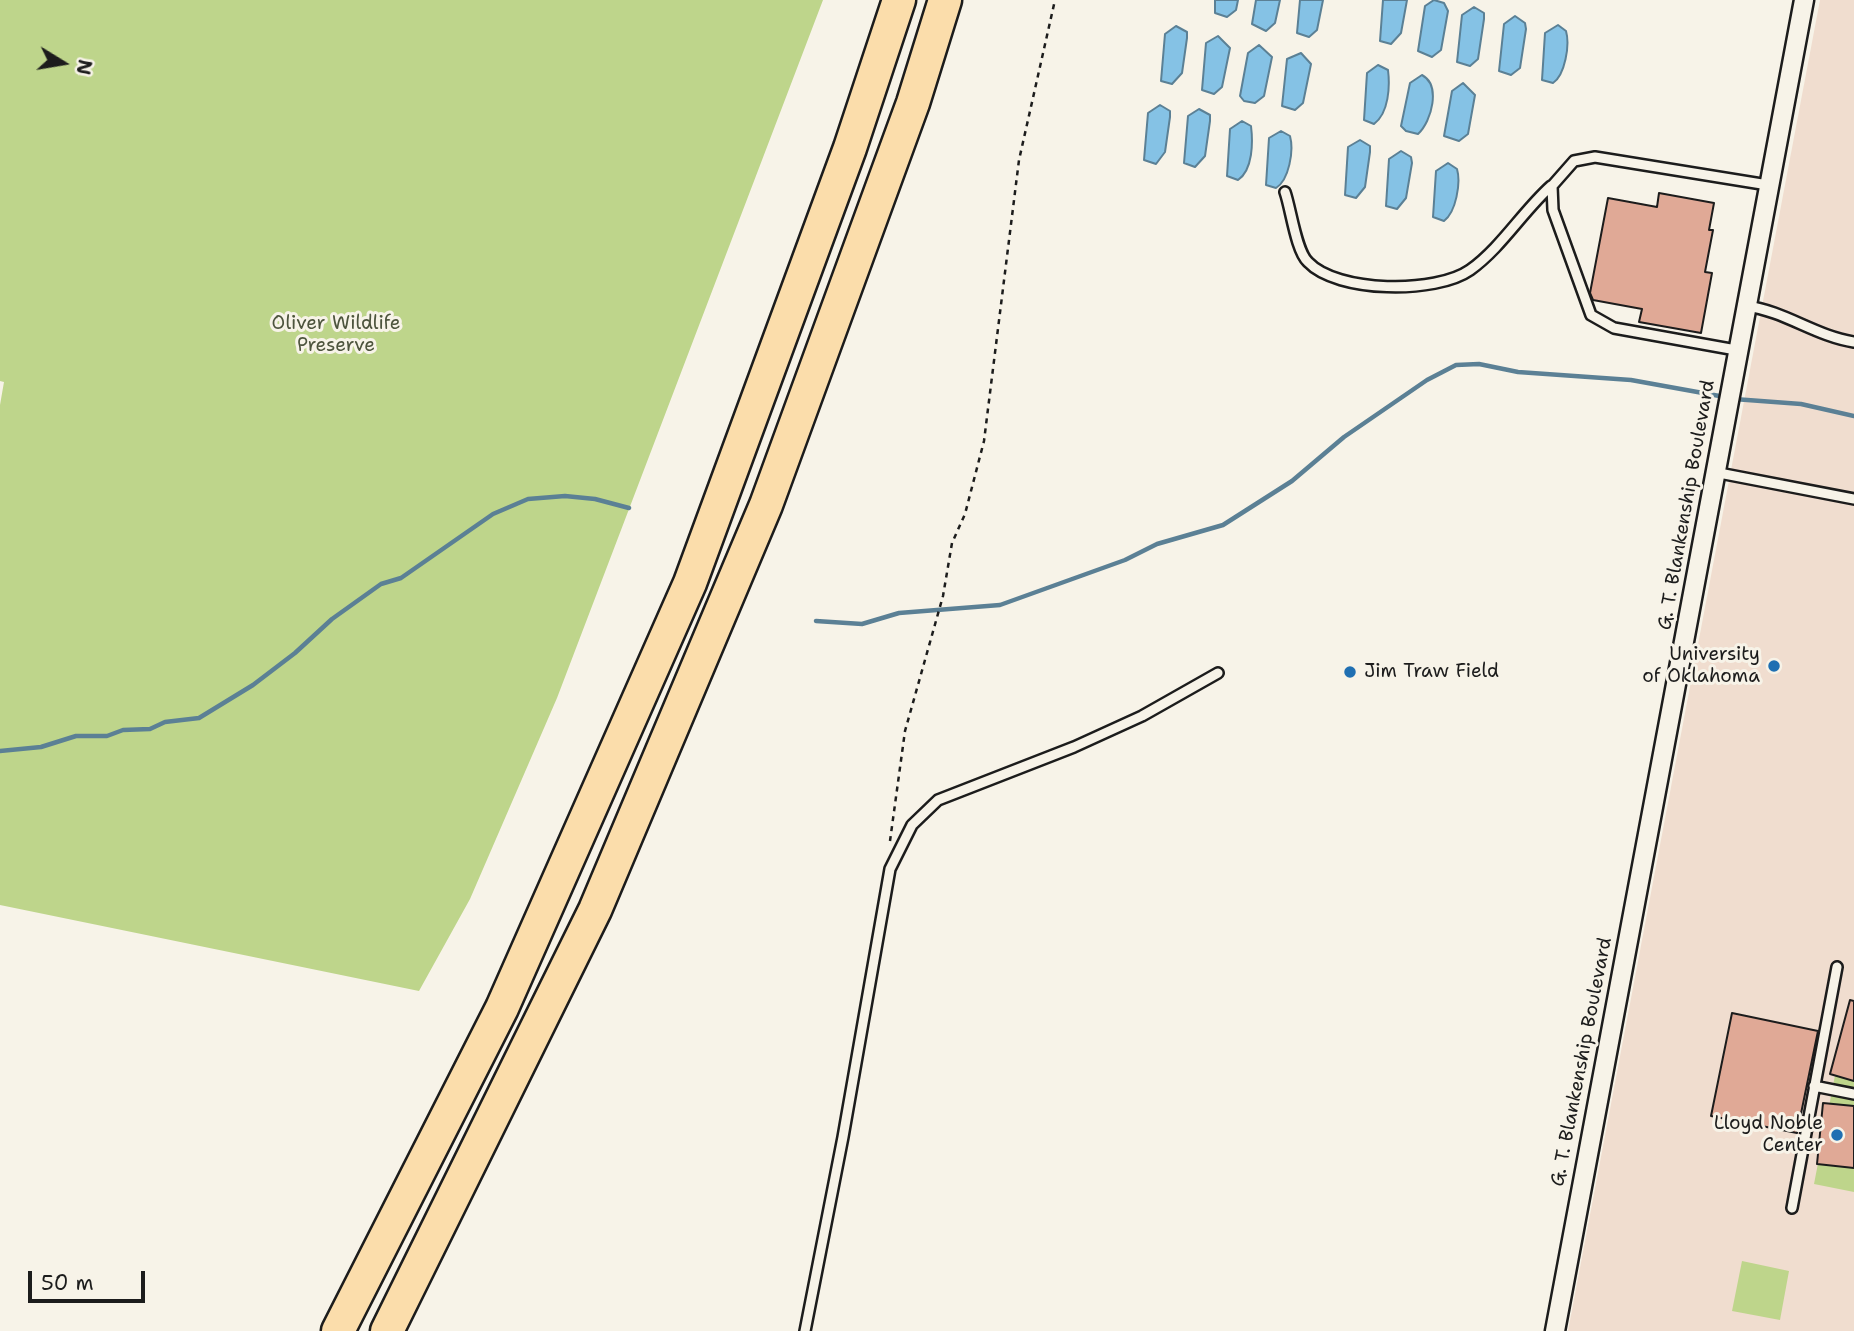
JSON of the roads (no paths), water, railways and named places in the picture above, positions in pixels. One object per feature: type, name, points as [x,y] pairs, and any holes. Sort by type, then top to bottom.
[{"type":"highway","points":[[338,1331],[502,1008],[690,583],[850,148],[899,0]]},
{"type":"highway","points":[[387,1331],[595,910],[766,505],[913,103],[945,0]]},
{"type":"street","name":"G. T. Blankenship Boulevard","points":[[1553,1331],[1804,0]]},
{"type":"lane","points":[[1285,192],[1306,261],[1324,275],[1345,281],[1412,287],[1435,284],[1470,270],[1574,161],[1595,157],[1768,185]]},
{"type":"lane","points":[[1552,186],[1553,210],[1591,315],[1598,322],[1614,328],[1736,350]]},
{"type":"lane","points":[[1745,306],[1769,309],[1821,334],[1854,342]]},
{"type":"lane","points":[[1714,472],[1854,499]]},
{"type":"lane","points":[[805,1331],[846,1124],[890,869],[912,825],[938,800],[1074,747],[1142,716],[1218,673]]},
{"type":"lane","points":[[1792,1208],[1837,967]]},
{"type":"lane","points":[[1814,1086],[1854,1094]]},
{"type":"water","points":[[1215,0],[1238,0],[1236,10],[1227,17],[1215,13]]},
{"type":"water","points":[[1256,0],[1280,0],[1275,23],[1266,31],[1252,24]]},
{"type":"water","points":[[1300,0],[1323,0],[1317,30],[1309,37],[1297,33]]},
{"type":"water","points":[[1383,0],[1407,0],[1401,33],[1391,44],[1380,41]]},
{"type":"water","points":[[1434,0],[1444,3],[1448,11],[1441,50],[1432,57],[1418,51],[1425,6]]},
{"type":"water","points":[[1474,7],[1484,13],[1484,19],[1478,59],[1470,66],[1457,62],[1462,15]]},
{"type":"water","points":[[1515,16],[1525,23],[1526,29],[1520,68],[1511,75],[1499,71],[1504,24]]},
{"type":"water","points":[[1558,25],[1566,31],[1567,51],[1561,73],[1553,83],[1542,80],[1545,33]]},
{"type":"water","points":[[1176,26],[1187,32],[1187,38],[1182,73],[1172,84],[1161,81],[1165,34]]},
{"type":"water","points":[[1218,36],[1230,48],[1222,87],[1214,94],[1202,90],[1206,43]]},
{"type":"water","points":[[1259,45],[1272,57],[1264,96],[1255,103],[1244,101],[1240,96],[1248,53]]},
{"type":"water","points":[[1301,53],[1311,64],[1303,103],[1295,110],[1282,106],[1287,59]]},
{"type":"water","points":[[1378,65],[1388,70],[1388,91],[1386,106],[1374,124],[1364,120],[1367,73]]},
{"type":"water","points":[[1422,75],[1428,80],[1433,95],[1427,121],[1418,134],[1406,131],[1401,126],[1410,83]]},
{"type":"water","points":[[1463,83],[1475,95],[1468,134],[1459,141],[1444,136],[1452,91]]},
{"type":"water","points":[[1160,105],[1170,111],[1170,117],[1165,152],[1156,164],[1144,160],[1148,113]]},
{"type":"water","points":[[1199,109],[1210,115],[1210,121],[1205,156],[1195,167],[1184,163],[1188,116]]},
{"type":"water","points":[[1242,121],[1251,126],[1252,147],[1247,170],[1238,180],[1227,176],[1230,129]]},
{"type":"water","points":[[1281,131],[1290,136],[1291,157],[1284,179],[1276,188],[1266,185],[1269,138]]},
{"type":"water","points":[[1360,140],[1370,146],[1370,152],[1365,187],[1356,198],[1345,195],[1348,147]]},
{"type":"water","points":[[1401,151],[1411,157],[1412,163],[1406,198],[1397,209],[1386,206],[1389,159]]},
{"type":"water","points":[[1448,163],[1457,169],[1458,182],[1452,211],[1444,221],[1433,217],[1436,171]]},
{"type":"waterway","points":[[816,621],[862,624],[899,613],[1000,605],[1125,560],[1157,544],[1223,525],[1292,481],[1344,437],[1427,380],[1456,365],[1479,364],[1518,372],[1631,380],[1725,397]]},
{"type":"waterway","points":[[1734,399],[1801,404],[1854,416]]},
{"type":"waterway","points":[[0,751],[41,747],[76,736],[107,736],[123,730],[150,729],[165,722],[199,718],[253,685],[295,653],[332,619],[381,584],[401,578],[493,514],[528,499],[565,496],[595,499],[629,508]]},
{"type":"place","name":"University of Oklahoma","points":[[1774,666]]},
{"type":"place","name":"Jim Traw Field","points":[[1350,672]]},
{"type":"place","name":"Lloyd Noble Center","points":[[1837,1135]]},
{"type":"park label","name":"Oliver Wildlife Preserve","points":[[336,335]]}]
